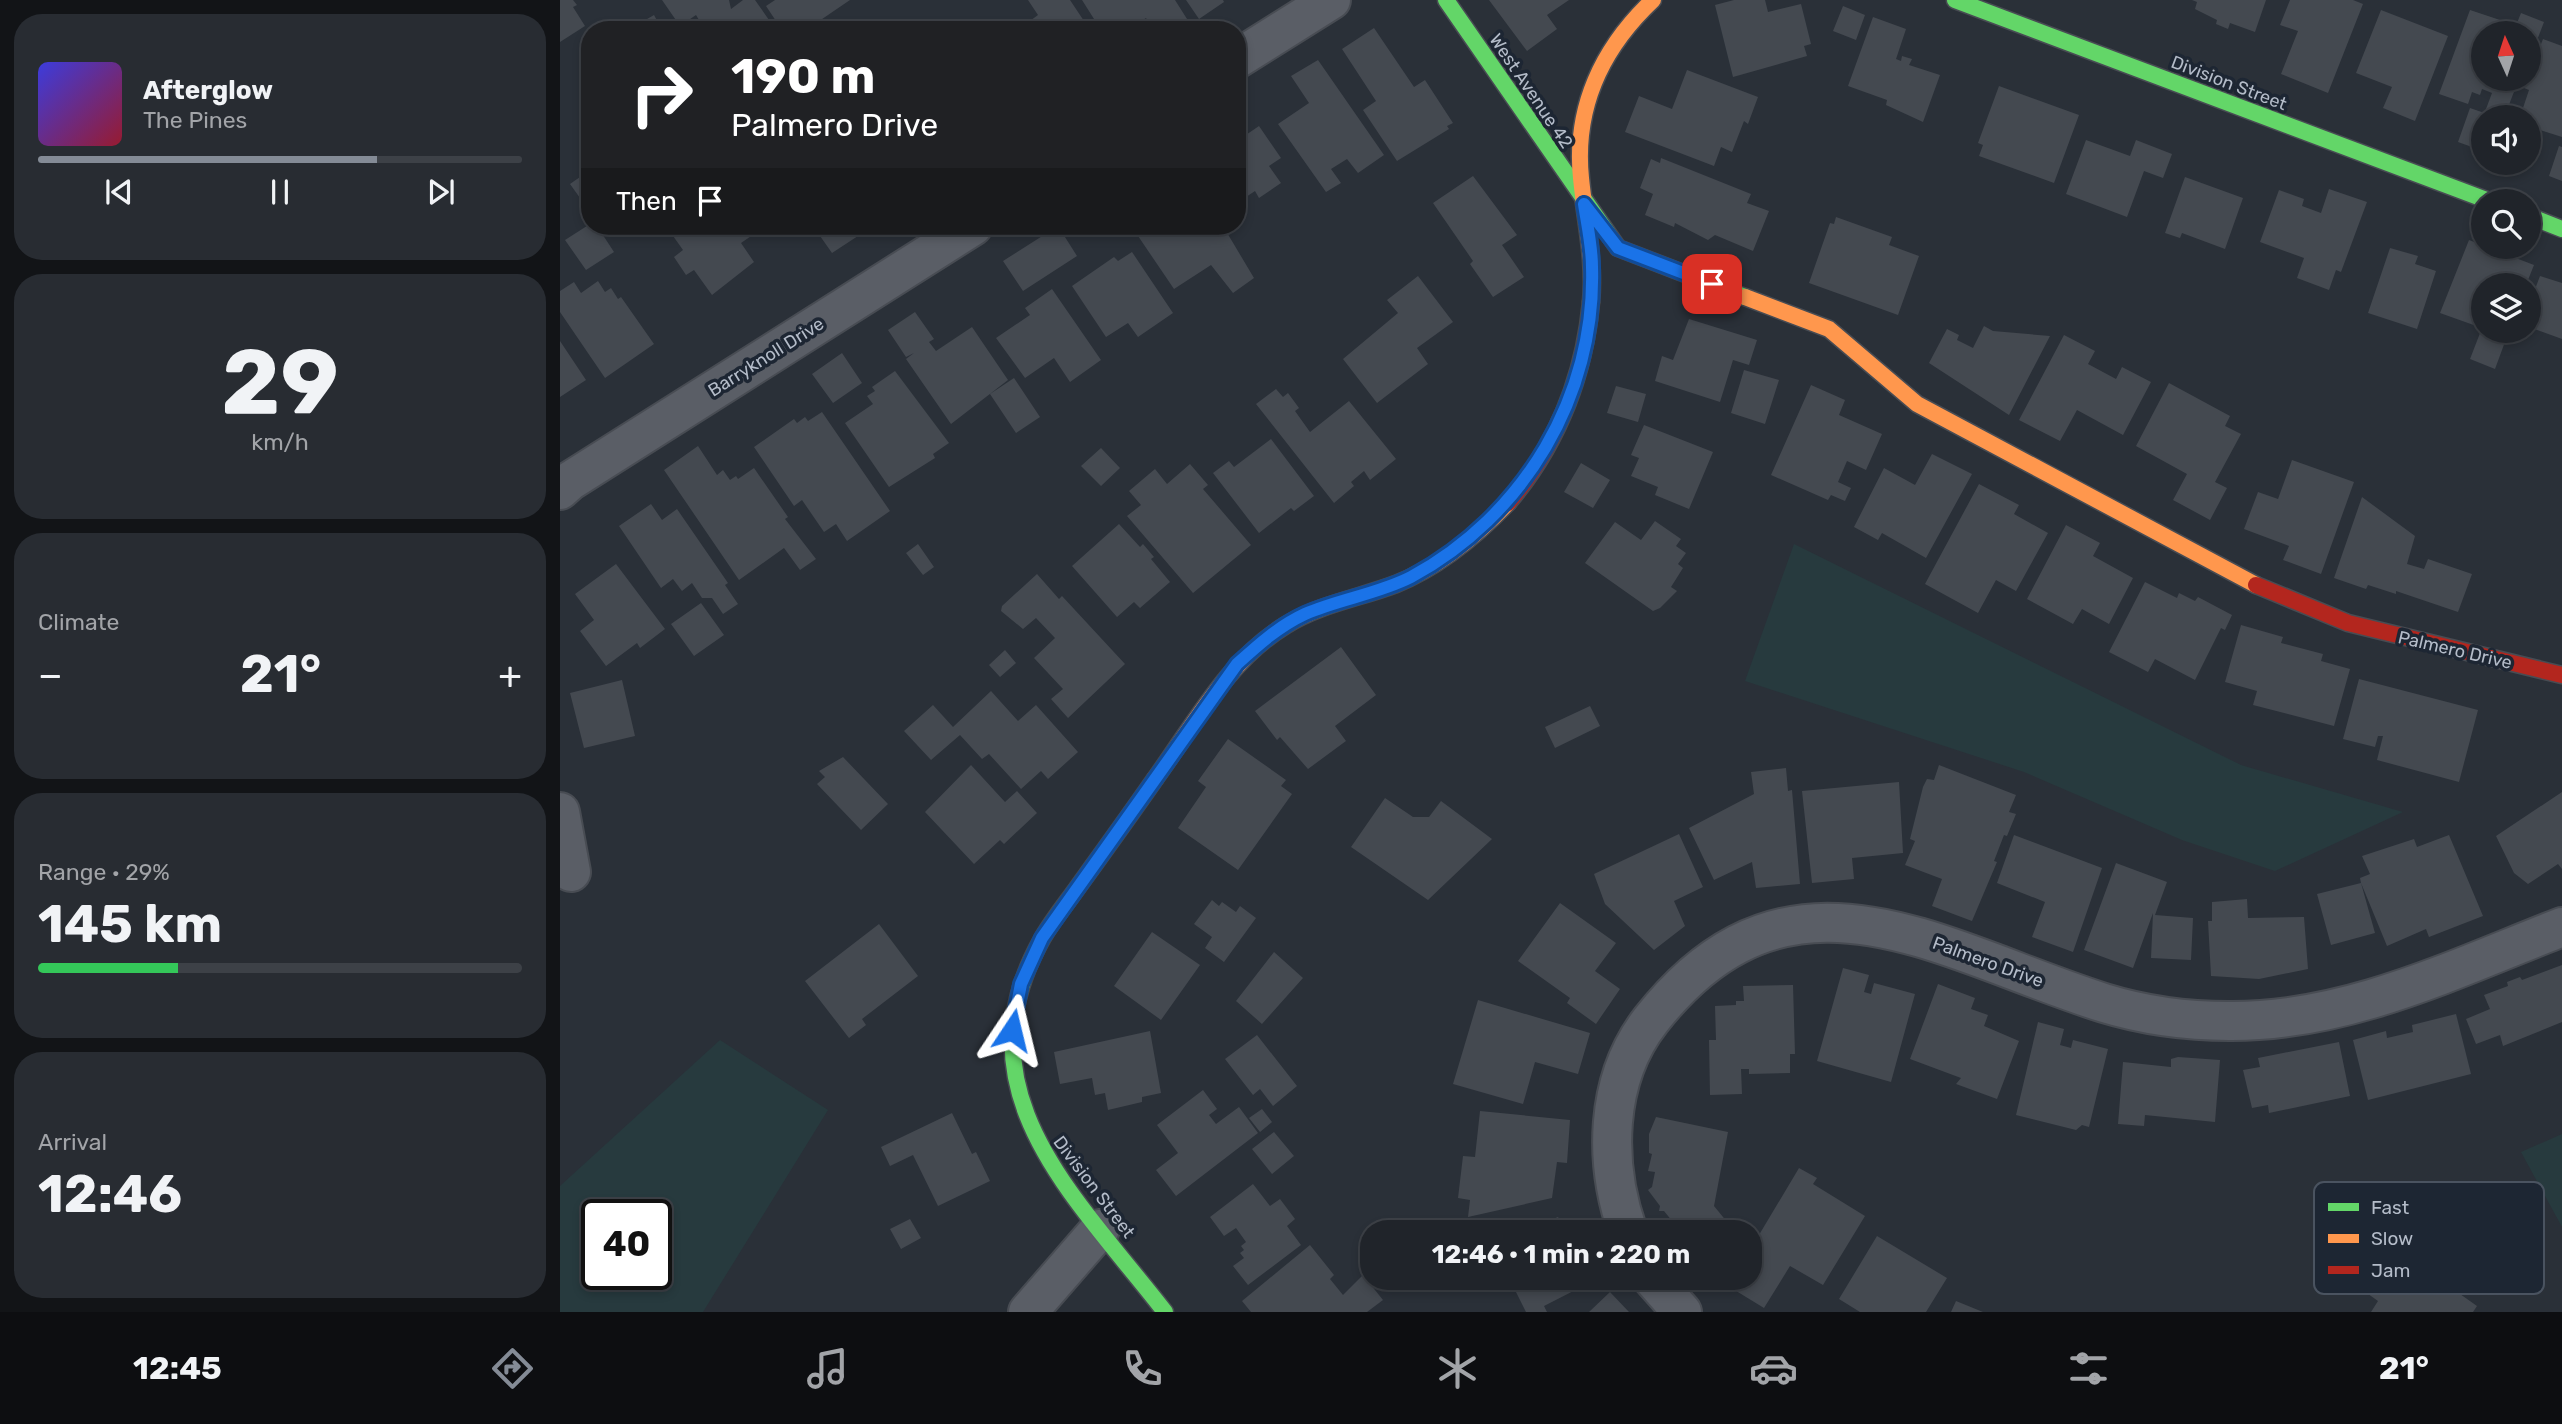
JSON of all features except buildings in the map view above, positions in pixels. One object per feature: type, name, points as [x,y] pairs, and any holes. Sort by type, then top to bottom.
[{"type":"street","points":[[1246,53],[1331,0]]},
{"type":"street","name":"West Avenue 42","points":[[1446,0],[1584,204]]},
{"type":"street","name":"Division Street","points":[[1165,1312],[1042,1154],[1025,1119],[1014,1077],[1012,1030],[1021,984],[1042,938],[1237,664],[1270,635],[1306,614],[1409,578],[1458,547],[1497,513],[1531,473],[1558,428],[1582,362],[1590,318],[1592,266],[1579,166],[1581,129],[1592,84],[1610,49],[1636,15],[1653,0]]},
{"type":"street","name":"Division Street","points":[[1955,0],[2471,195]]},
{"type":"street","name":"Palmero Drive","points":[[1584,204],[1618,248],[1829,329],[1858,349],[1895,389],[1917,404],[2269,592],[2360,626],[2562,675]]},
{"type":"street","points":[[2541,221],[2562,229]]},
{"type":"street","name":"Barryknoll Drive","points":[[560,490],[570,481],[959,235]]},
{"type":"street","points":[[560,812],[571,872]]},
{"type":"street","name":"Palmero Drive","points":[[1624,1220],[1616,1199],[1611,1152],[1614,1109],[1625,1070],[1645,1028],[1677,987],[1717,955],[1763,933],[1814,922],[1857,922],[1896,929],[2107,1004],[2171,1017],[2228,1021],[2294,1018],[2366,1003],[2562,927]]},
{"type":"street","points":[[1028,1312],[1100,1228]]},
{"type":"street","points":[[1663,1290],[1682,1312]]},
{"type":"green space","points":[[1794,544],[2241,765],[2403,812],[2275,871],[2182,840],[2024,772],[1745,681]]},
{"type":"green space","points":[[720,1040],[828,1110],[703,1312],[560,1312],[560,1186]]},
{"type":"green space","points":[[2562,1134],[2562,1227],[2544,1194],[2544,1182],[2537,1182],[2521,1152]]},
{"type":"traffic: fast","points":[[1446,0],[1618,248],[1745,297]]},
{"type":"traffic: fast","points":[[1955,0],[2471,194]]},
{"type":"traffic: fast","points":[[2541,221],[2562,229]]},
{"type":"traffic: fast","points":[[1155,779],[1042,939],[1019,994],[1013,1046],[1020,1094],[1038,1140],[1065,1184],[1165,1312]]},
{"type":"traffic: slow","points":[[1591,302],[1591,255],[1581,178],[1582,127],[1595,81],[1606,59],[1619,38],[1653,0]]},
{"type":"traffic: slow","points":[[1745,297],[1829,329],[1917,404],[2256,585]]},
{"type":"traffic: slow","points":[[1155,779],[1213,695],[1265,639],[1312,612],[1396,584],[1427,569],[1470,539],[1508,503]]},
{"type":"traffic: jam","points":[[1508,503],[1540,458],[1565,409],[1582,357],[1591,302]]},
{"type":"traffic: jam","points":[[2256,585],[2348,623],[2562,675]]},
{"type":"route","points":[[1012,1030],[1021,984],[1042,938],[1237,664],[1270,635],[1306,614],[1409,578],[1458,547],[1497,513],[1531,473],[1558,428],[1580,373],[1590,318],[1592,266],[1584,204],[1618,248],[1712,284]]}]
